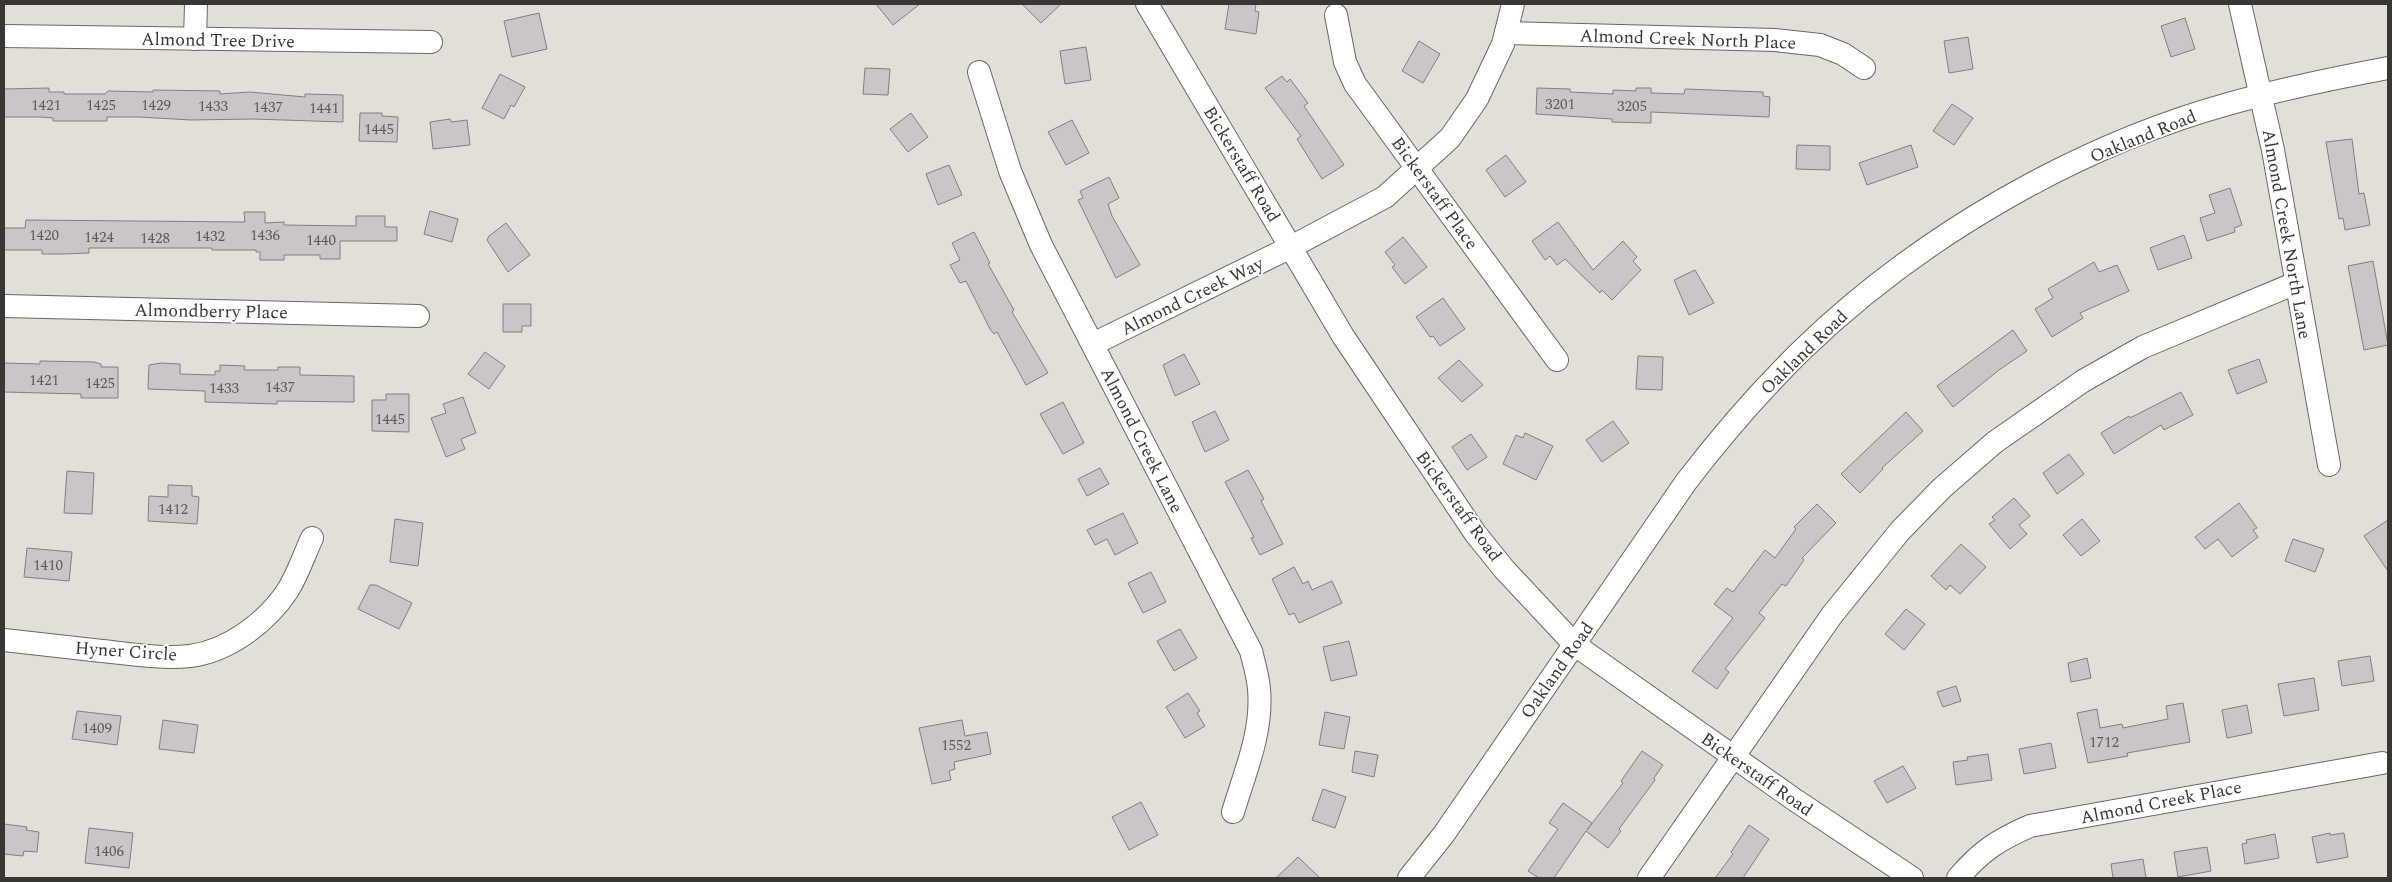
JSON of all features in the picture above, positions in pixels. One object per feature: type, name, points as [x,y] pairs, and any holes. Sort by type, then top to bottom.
[{"type":"street","points":[[195,39],[196,4]]},
{"type":"street","name":"Bickerstaff Road","points":[[1147,4],[1343,336],[1475,533],[1504,569],[1575,645],[1912,878]]},
{"type":"street","name":"Almond Creek Way","points":[[1093,344],[1291,248],[1384,197],[1450,138],[1477,98],[1489,77],[1506,33],[1513,4]]},
{"type":"street","name":"Almond Creek North Lane","points":[[2240,4],[2272,150],[2329,465]]},
{"type":"street","name":"Bickerstaff Place","points":[[1336,15],[1344,62],[1355,84],[1557,360]]},
{"type":"street","name":"Almond Creek North Place","points":[[1506,33],[1775,40],[1820,45],[1843,54],[1864,68]]},
{"type":"street","name":"Almond Tree Drive","points":[[4,36],[431,42]]},
{"type":"street","name":"Oakland Road","points":[[1408,878],[1444,834],[1686,482],[1720,439],[1792,360],[1855,303],[1923,251],[1985,210],[2032,184],[2112,146],[2202,112],[2307,84],[2388,68]]},
{"type":"street","name":"Almond Creek Lane","points":[[979,72],[1010,171],[1037,236],[1251,651],[1260,690],[1258,722],[1255,739],[1233,812]]},
{"type":"street","points":[[1649,878],[1832,615],[1900,531],[1973,460],[2053,399],[2143,347],[2296,283]]},
{"type":"street","name":"Almondberry Place","points":[[4,306],[418,316]]},
{"type":"street","name":"Hyner Circle","points":[[4,640],[146,656],[189,656],[208,652],[226,645],[259,624],[274,609],[289,589],[312,538]]},
{"type":"street","name":"Almond Creek Place","points":[[1958,878],[1987,848],[2006,836],[2030,826],[2382,763]]},
{"type":"building","points":[[876,4],[920,4],[893,25]]},
{"type":"building","points":[[1022,4],[1061,4],[1041,23]]},
{"type":"building","points":[[1229,4],[1256,4],[1255,11],[1259,12],[1256,34],[1225,29]]},
{"type":"building","points":[[539,13],[547,49],[512,57],[504,21]]},
{"type":"building","points":[[2185,18],[2195,49],[2171,57],[2161,26]]},
{"type":"building","points":[[1968,37],[1973,69],[1949,73],[1944,41]]},
{"type":"building","points":[[1419,41],[1440,54],[1423,83],[1402,71]]},
{"type":"building","points":[[1086,47],[1091,80],[1065,84],[1060,51]]},
{"type":"building","points":[[865,68],[890,69],[888,95],[863,94]]},
{"type":"building","points":[[500,74],[525,87],[514,107],[511,105],[504,119],[482,108]]},
{"type":"building","points":[[1282,76],[1287,82],[1290,79],[1308,103],[1304,106],[1344,165],[1322,179],[1297,139],[1301,136],[1265,88]]},
{"type":"building","points":[[49,88],[49,92],[64,92],[64,94],[105,94],[108,91],[153,92],[153,90],[220,91],[220,94],[250,92],[305,97],[305,94],[343,95],[343,122],[253,119],[191,120],[139,117],[107,117],[107,121],[53,121],[53,118],[41,117],[4,117],[4,89]]},
{"type":"building","points":[[1537,88],[1570,89],[1570,92],[1613,94],[1613,90],[1636,91],[1636,88],[1651,88],[1651,93],[1684,94],[1685,89],[1763,92],[1763,96],[1770,97],[1769,117],[1651,112],[1651,123],[1612,122],[1612,119],[1536,114]]},
{"type":"building","points":[[1952,104],[1973,118],[1954,145],[1933,131]]},
{"type":"building","points":[[360,113],[382,113],[382,116],[398,117],[397,142],[359,141]]},
{"type":"building","points":[[911,113],[928,137],[908,152],[890,129]]},
{"type":"building","points":[[450,119],[451,122],[467,120],[470,145],[433,149],[430,122]]},
{"type":"building","points":[[1072,120],[1089,153],[1066,165],[1048,132]]},
{"type":"building","points":[[2352,139],[2359,194],[2364,193],[2370,225],[2345,230],[2343,218],[2339,219],[2326,142]]},
{"type":"building","points":[[1797,145],[1830,146],[1830,170],[1796,169]]},
{"type":"building","points":[[1911,145],[1918,167],[1867,185],[1859,163]]},
{"type":"building","points":[[1506,155],[1526,182],[1505,197],[1486,170]]},
{"type":"building","points":[[949,165],[962,195],[938,205],[926,174]]},
{"type":"building","points":[[1109,177],[1119,198],[1108,204],[1112,216],[1140,265],[1116,278],[1078,200],[1083,198],[1080,191]]},
{"type":"building","points":[[2230,188],[2242,225],[2234,228],[2235,232],[2207,241],[2200,218],[2215,213],[2209,195]]},
{"type":"building","points":[[430,211],[458,219],[452,242],[424,234]]},
{"type":"building","points":[[244,212],[265,212],[265,223],[284,222],[284,225],[356,226],[356,216],[385,216],[385,227],[397,227],[397,241],[340,241],[340,259],[320,259],[320,255],[284,255],[284,260],[260,260],[260,252],[256,252],[256,250],[212,250],[212,248],[89,248],[89,253],[63,254],[42,254],[42,250],[4,250],[4,228],[25,228],[26,220],[245,222]]},
{"type":"building","points":[[1558,222],[1593,270],[1623,241],[1637,257],[1633,261],[1641,270],[1612,300],[1602,290],[1600,293],[1565,259],[1557,265],[1550,256],[1545,260],[1532,241]]},
{"type":"building","points":[[506,223],[530,255],[508,272],[487,240],[489,236]]},
{"type":"building","points":[[974,232],[990,263],[988,264],[1014,310],[1012,312],[1048,373],[1026,385],[997,332],[994,334],[990,329],[966,281],[960,283],[950,265],[960,260],[952,243]]},
{"type":"building","points":[[2184,235],[2192,258],[2158,270],[2150,248]]},
{"type":"building","points":[[1403,237],[1427,267],[1405,284],[1392,267],[1395,265],[1385,252]]},
{"type":"building","points":[[2373,261],[2388,345],[2364,350],[2348,266]]},
{"type":"building","points":[[2094,262],[2099,272],[2117,265],[2129,291],[2080,313],[2083,318],[2052,337],[2035,309],[2053,298],[2048,289]]},
{"type":"building","points":[[1695,270],[1714,303],[1689,315],[1674,280]]},
{"type":"building","points":[[1443,298],[1465,329],[1440,346],[1433,336],[1430,337],[1416,317]]},
{"type":"building","points":[[503,304],[531,304],[531,326],[522,326],[522,332],[503,332]]},
{"type":"building","points":[[2013,330],[2027,351],[1999,370],[1953,407],[1937,386]]},
{"type":"building","points":[[485,352],[505,366],[489,389],[468,374]]},
{"type":"building","points":[[1184,354],[1200,384],[1175,396],[1163,365]]},
{"type":"building","points":[[1638,356],[1663,357],[1662,390],[1636,389]]},
{"type":"building","points":[[2259,359],[2267,382],[2237,394],[2228,370]]},
{"type":"building","points":[[1459,360],[1483,385],[1462,402],[1438,378]]},
{"type":"building","points":[[40,361],[94,362],[101,364],[101,367],[118,367],[118,398],[81,398],[81,394],[4,392],[4,363],[40,364]]},
{"type":"building","points":[[161,363],[180,364],[180,374],[215,375],[215,371],[220,371],[220,365],[245,366],[244,370],[278,370],[278,367],[300,367],[300,375],[354,376],[354,402],[277,401],[277,404],[205,402],[205,391],[148,389],[149,365]]},
{"type":"building","points":[[2181,392],[2193,415],[2164,430],[2161,425],[2114,454],[2101,433],[2129,416],[2130,418]]},
{"type":"building","points":[[386,394],[409,394],[409,432],[372,431],[372,400],[386,400]]},
{"type":"building","points":[[463,397],[476,433],[461,439],[465,449],[446,457],[431,418],[446,413],[443,404]]},
{"type":"building","points":[[1063,402],[1084,443],[1063,454],[1040,414]]},
{"type":"building","points":[[1215,411],[1229,440],[1205,452],[1192,422]]},
{"type":"building","points":[[1906,412],[1923,431],[1882,468],[1860,493],[1841,474]]},
{"type":"building","points":[[1613,421],[1629,443],[1602,462],[1586,440]]},
{"type":"building","points":[[1525,433],[1553,446],[1536,480],[1503,464],[1516,435],[1523,438]]},
{"type":"building","points":[[1471,434],[1487,457],[1467,470],[1452,447]]},
{"type":"building","points":[[2069,454],[2084,474],[2057,494],[2043,473]]},
{"type":"building","points":[[1100,468],[1109,484],[1087,496],[1078,479]]},
{"type":"building","points":[[1248,470],[1264,499],[1261,501],[1283,544],[1260,555],[1251,538],[1254,537],[1225,482]]},
{"type":"building","points":[[67,471],[94,473],[92,514],[64,513]]},
{"type":"building","points":[[168,485],[192,486],[192,496],[199,497],[197,524],[148,521],[149,496],[168,497]]},
{"type":"building","points":[[2014,498],[2030,516],[2019,525],[2027,534],[2010,549],[1989,524],[1995,520],[1992,517]]},
{"type":"building","points":[[2239,503],[2257,528],[2253,530],[2258,537],[2232,557],[2218,539],[2205,549],[2195,537]]},
{"type":"building","points":[[1817,504],[1836,523],[1802,558],[1804,560],[1786,586],[1782,584],[1759,613],[1765,618],[1725,669],[1729,672],[1717,689],[1692,671],[1733,618],[1714,604],[1727,588],[1733,592],[1765,550],[1775,558],[1796,529],[1794,527]]},
{"type":"building","points":[[1123,513],[1138,543],[1115,555],[1107,539],[1095,545],[1087,530]]},
{"type":"building","points":[[395,519],[423,523],[418,566],[390,562]]},
{"type":"building","points":[[2082,519],[2100,541],[2081,556],[2063,535]]},
{"type":"building","points":[[2388,520],[2388,571],[2364,536]]},
{"type":"building","points":[[2293,539],[2324,549],[2315,572],[2285,561]]},
{"type":"building","points":[[1961,544],[1986,567],[1960,594],[1950,585],[1946,590],[1931,576]]},
{"type":"building","points":[[27,548],[72,552],[69,581],[24,577]]},
{"type":"building","points":[[1294,567],[1303,584],[1308,581],[1312,590],[1332,581],[1342,603],[1299,623],[1294,613],[1289,615],[1272,579]]},
{"type":"building","points":[[1151,572],[1166,602],[1143,613],[1128,583]]},
{"type":"building","points":[[370,585],[376,585],[412,603],[399,629],[358,609]]},
{"type":"building","points":[[1906,609],[1925,624],[1904,650],[1885,634]]},
{"type":"building","points":[[1180,629],[1197,658],[1174,671],[1157,641]]},
{"type":"building","points":[[1349,641],[1357,675],[1331,681],[1323,647]]},
{"type":"building","points":[[2370,656],[2374,681],[2342,686],[2338,661]]},
{"type":"building","points":[[2087,658],[2091,678],[2071,682],[2068,663]]},
{"type":"building","points":[[2314,678],[2319,710],[2284,716],[2278,684]]},
{"type":"building","points":[[1956,686],[1961,701],[1943,707],[1937,692]]},
{"type":"building","points":[[1188,693],[1200,711],[1197,713],[1205,726],[1185,738],[1166,707]]},
{"type":"building","points":[[2183,703],[2190,742],[2127,753],[2128,756],[2088,763],[2077,713],[2097,709],[2100,728],[2122,724],[2123,728],[2168,719],[2166,706]]},
{"type":"building","points":[[2247,705],[2252,733],[2227,738],[2222,710]]},
{"type":"building","points":[[77,711],[121,716],[117,745],[72,739]]},
{"type":"building","points":[[1325,712],[1350,717],[1344,749],[1319,745]]},
{"type":"building","points":[[163,720],[198,725],[194,753],[159,749]]},
{"type":"building","points":[[962,720],[965,736],[987,732],[991,754],[954,762],[955,769],[949,771],[951,780],[932,784],[919,728]]},
{"type":"building","points":[[2051,743],[2056,768],[2024,774],[2019,749]]},
{"type":"building","points":[[1355,751],[1378,755],[1374,777],[1352,772]]},
{"type":"building","points":[[1642,751],[1663,765],[1654,778],[1655,780],[1619,829],[1621,831],[1608,848],[1586,831],[1554,878],[1539,878],[1528,871],[1558,829],[1549,823],[1563,803],[1592,823],[1587,830],[1623,783],[1621,781]]},
{"type":"building","points":[[1988,754],[1992,780],[1956,785],[1953,762],[1968,760],[1967,757]]},
{"type":"building","points":[[1903,766],[1916,788],[1887,803],[1874,781]]},
{"type":"building","points":[[1323,789],[1346,797],[1335,828],[1312,820]]},
{"type":"building","points":[[1141,802],[1158,835],[1129,850],[1112,817]]},
{"type":"building","points":[[4,824],[27,827],[26,830],[39,832],[37,852],[24,851],[23,856],[4,854]]},
{"type":"building","points":[[1749,825],[1769,839],[1743,878],[1715,878],[1733,854],[1731,852]]},
{"type":"building","points":[[89,828],[133,833],[129,868],[85,863]]},
{"type":"building","points":[[2330,833],[2330,835],[2344,833],[2348,857],[2317,863],[2312,837]]},
{"type":"building","points":[[2275,834],[2279,858],[2245,864],[2242,844],[2247,843],[2246,840]]},
{"type":"building","points":[[2207,847],[2211,871],[2178,877],[2174,852]]},
{"type":"building","points":[[1298,857],[1320,878],[1276,878]]},
{"type":"building","points":[[2143,859],[2146,878],[2113,878],[2111,864]]}]
